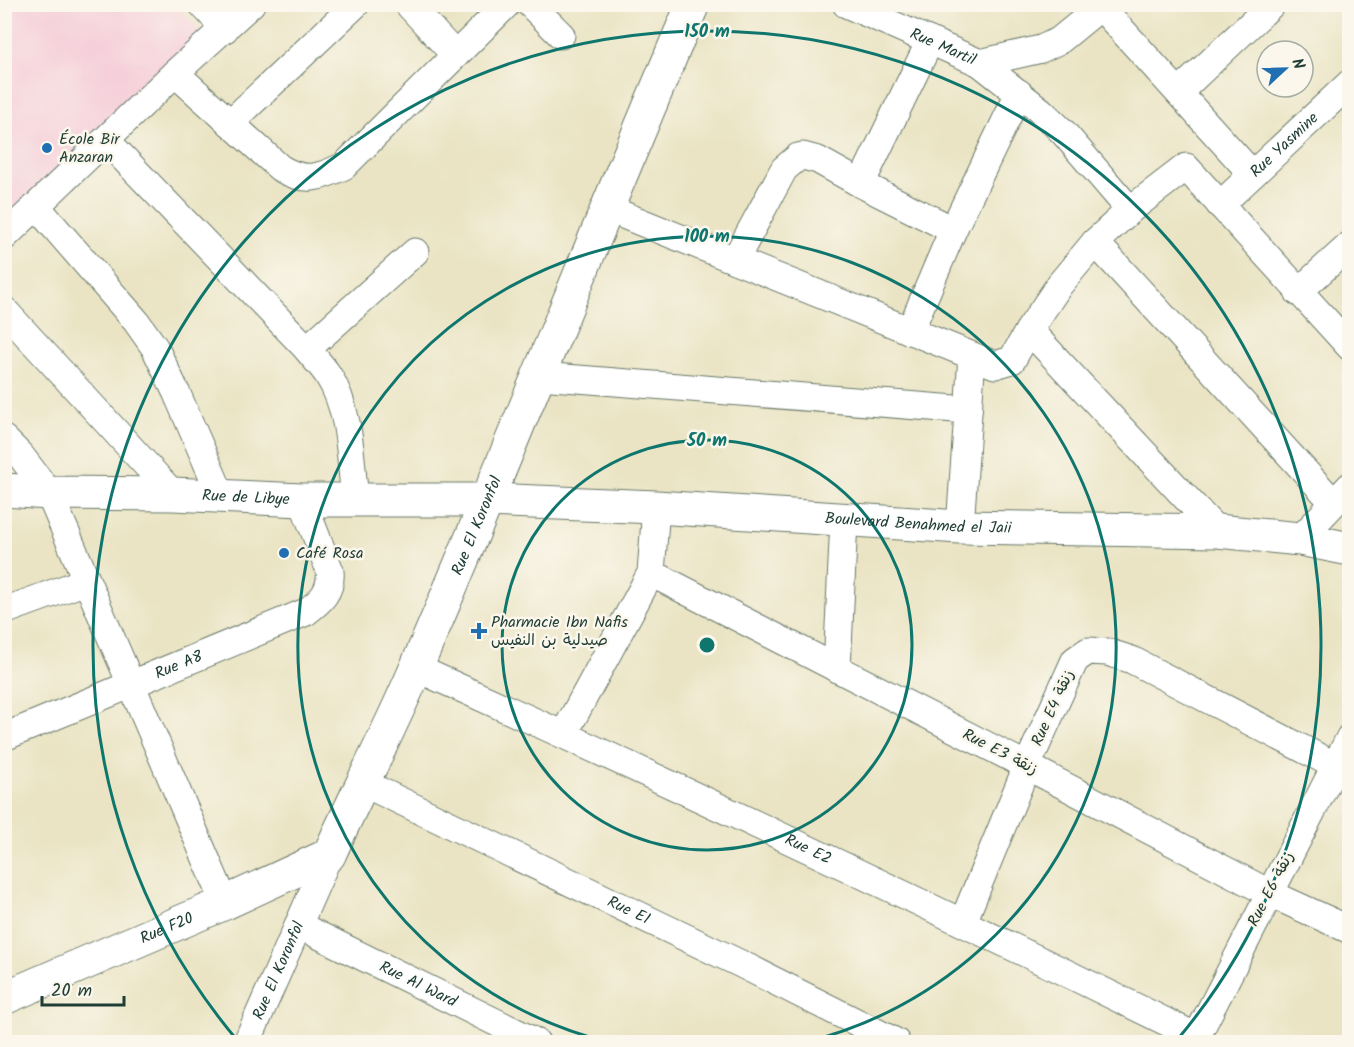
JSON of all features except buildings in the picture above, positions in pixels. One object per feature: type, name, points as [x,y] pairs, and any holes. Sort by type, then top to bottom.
[{"type":"street","points":[[202,4],[225,29]]},
{"type":"street","points":[[4,237],[176,72],[251,4]]},
{"type":"street","points":[[230,123],[356,4]]},
{"type":"street","points":[[408,4],[455,55]]},
{"type":"street","points":[[176,72],[280,168],[293,176],[306,178],[319,176],[344,165],[507,4]]},
{"type":"street","points":[[530,4],[561,35]]},
{"type":"street","name":"Rue El Koronfol","points":[[247,1042],[361,782],[416,668],[540,376],[606,208],[693,4]]},
{"type":"street","name":"Rue Martil","points":[[846,4],[896,15],[930,41],[980,63],[1041,49],[1060,40],[1103,6]]},
{"type":"street","points":[[1179,92],[1272,4]]},
{"type":"street","points":[[1103,6],[1252,174]]},
{"type":"street","points":[[861,184],[930,41]]},
{"type":"street","points":[[980,63],[1041,111],[1063,132],[1130,210]]},
{"type":"street","name":"Rue Yasmine","points":[[1220,205],[1350,83]]},
{"type":"street","points":[[910,331],[953,230],[1019,93]]},
{"type":"street","points":[[106,140],[307,349],[328,375],[339,398],[347,428],[355,499]]},
{"type":"street","points":[[735,260],[784,169],[798,157],[803,156],[818,160],[953,230]]},
{"type":"street","points":[[606,208],[995,365],[1005,364],[1017,354],[1029,330],[1060,284],[1095,242],[1130,210],[1185,167],[1350,347]]},
{"type":"street","points":[[37,207],[136,321],[155,348],[221,495]]},
{"type":"street","points":[[1095,242],[1341,494],[1300,539]]},
{"type":"street","points":[[1298,292],[1350,245]]},
{"type":"street","points":[[307,349],[415,252]]},
{"type":"street","points":[[4,310],[173,494]]},
{"type":"street","points":[[1029,330],[1217,531]]},
{"type":"street","points":[[960,528],[972,356]]},
{"type":"street","points":[[540,376],[968,410]]},
{"type":"street","points":[[4,439],[21,456],[49,493],[225,903]]},
{"type":"street","name":"Rue de Libye","points":[[4,490],[49,493],[221,495],[302,500],[486,500]]},
{"type":"street","name":"Rue A8","points":[[4,736],[306,612],[320,601],[329,589],[330,571],[302,500]]},
{"type":"street","name":"Boulevard Benahmed el Jaii","points":[[486,500],[656,507],[960,528],[1217,531],[1300,539],[1350,549]]},
{"type":"street","points":[[564,734],[651,573],[656,507]]},
{"type":"street","points":[[837,669],[844,520]]},
{"type":"street","name":"Rue E3 زنقة","points":[[651,573],[1269,893],[1350,930]]},
{"type":"street","points":[[4,611],[86,580]]},
{"type":"street","name":"Rue E4 زنقة","points":[[963,922],[1027,766],[1075,660],[1089,651],[1107,652],[1132,660],[1334,765]]},
{"type":"street","name":"Rue E2","points":[[416,668],[564,734],[963,922],[1196,1040]]},
{"type":"street","name":"Rue E6 زنقة","points":[[1196,1040],[1350,737]]},
{"type":"street","name":"Rue E1","points":[[361,782],[741,964],[896,1042]]},
{"type":"street","name":"Rue F20","points":[[4,998],[225,903],[329,855]]},
{"type":"street","name":"Rue Al Ward","points":[[298,924],[536,1042]]},
{"type":"shaded area","name":"École Bir Anzaran","points":[[5,5],[176,5],[206,36],[5,228]]},
{"type":"place","name":"École Bir Anzaran","points":[[47,148]]},
{"type":"place","name":"Café Rosa","points":[[284,553]]},
{"type":"place","name":"Pharmacie Ibn Nafis صيدلية بن النفيس","points":[[479,631]]}]
